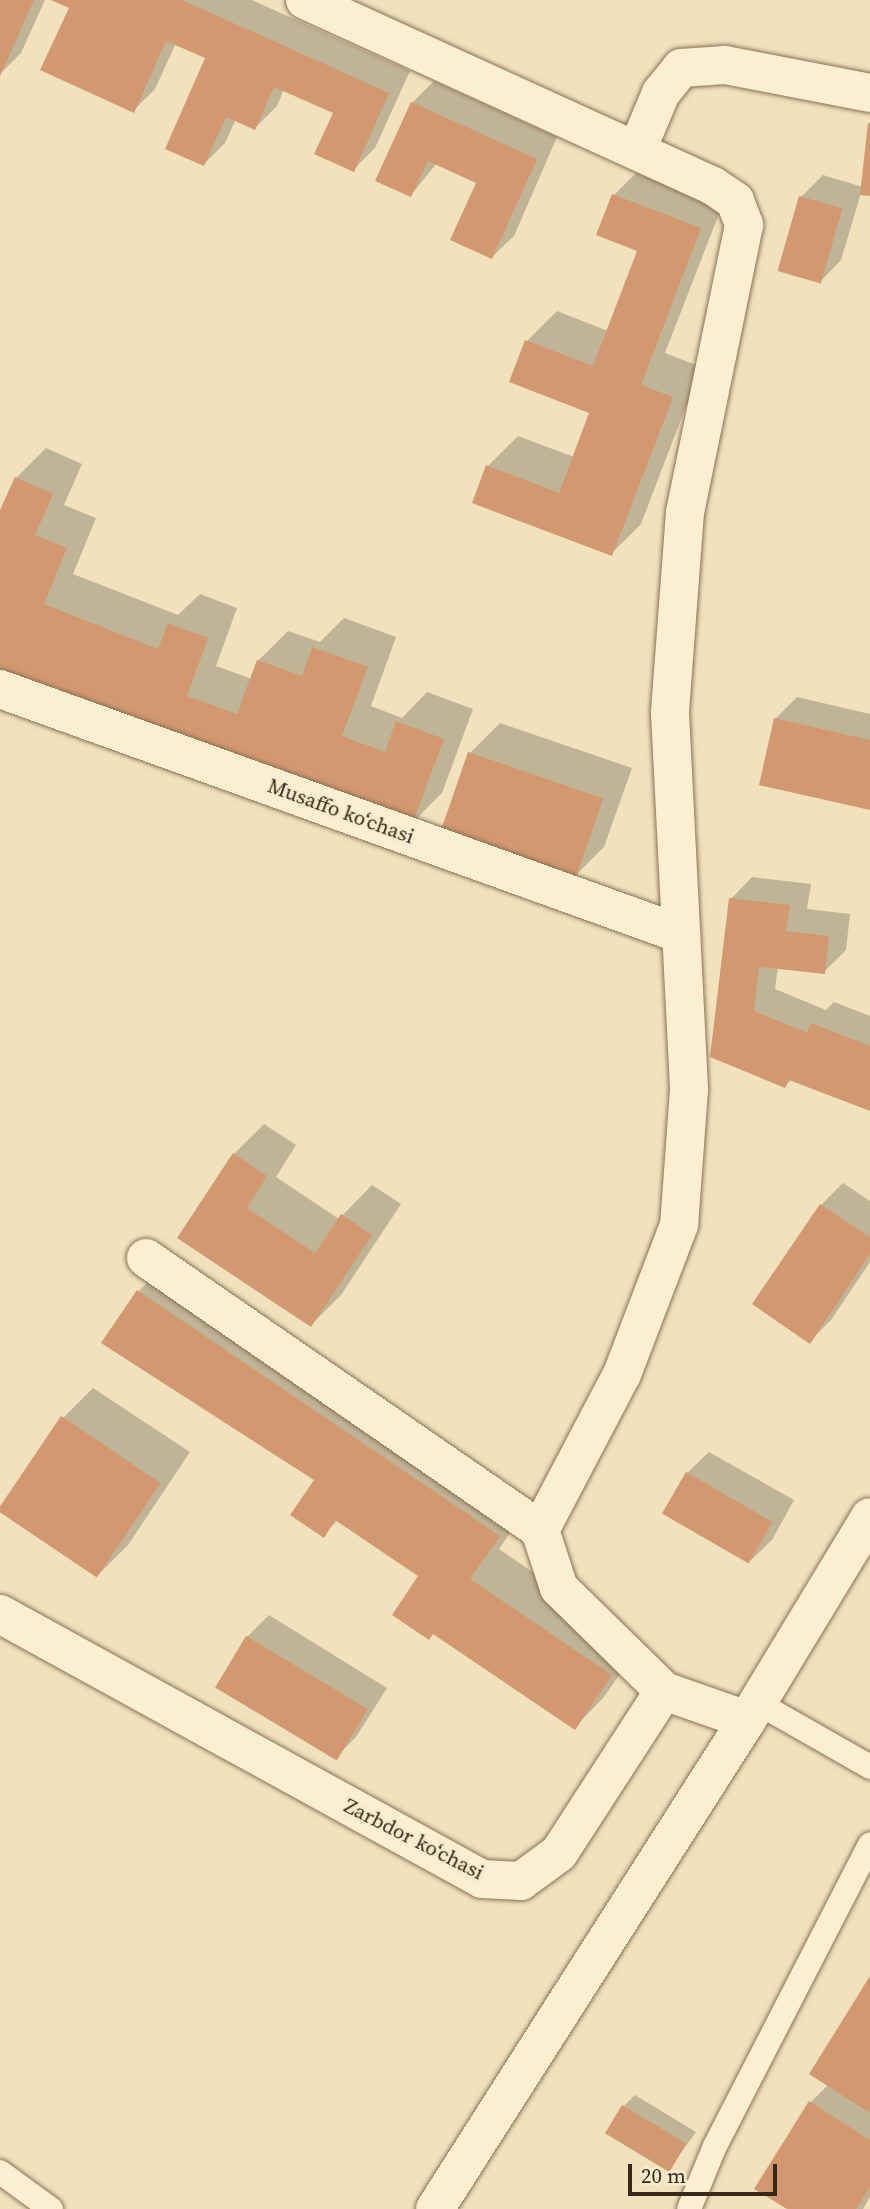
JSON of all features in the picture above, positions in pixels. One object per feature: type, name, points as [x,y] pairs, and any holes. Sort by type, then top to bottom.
[{"type":"street","points":[[304,0],[713,186],[735,201],[744,225],[685,512],[670,713],[689,1090],[679,1225],[622,1374],[540,1530]]},
{"type":"street","points":[[637,150],[661,93],[681,68],[726,65],[870,93]]},
{"type":"street","name":"Musaffo koʻchasi","points":[[0,689],[681,934]]},
{"type":"street","points":[[146,1258],[540,1530],[559,1588],[664,1691],[752,1712]]},
{"type":"street","points":[[435,2209],[752,1712],[870,1517]]},
{"type":"street","name":"Zarbdor koʻchasi","points":[[0,1614],[482,1879],[521,1881],[559,1853],[664,1691]]},
{"type":"lane","points":[[752,1712],[870,1767]]},
{"type":"lane","points":[[689,2209],[715,2146],[870,1845]]},
{"type":"lane","points":[[0,2172],[51,2209]]},
{"type":"building","points":[[0,0],[34,0],[0,76]]},
{"type":"building","points":[[51,0],[182,0],[389,93],[354,172],[314,154],[333,113],[274,87],[255,130],[226,117],[204,166],[165,149],[205,58],[166,41],[134,113],[40,70],[69,8]]},
{"type":"building","points":[[411,102],[537,159],[492,259],[450,240],[476,183],[428,161],[411,197],[375,181]]},
{"type":"building","points":[[870,123],[870,196],[860,195]]},
{"type":"building","points":[[612,194],[701,228],[641,385],[673,397],[612,556],[472,503],[486,465],[559,493],[589,413],[509,382],[525,340],[593,366],[637,251],[596,235]]},
{"type":"building","points":[[799,196],[842,208],[821,283],[778,271]]},
{"type":"building","points":[[15,477],[53,494],[35,535],[67,548],[44,604],[158,649],[168,623],[208,638],[187,696],[237,714],[257,660],[302,676],[312,647],[368,667],[342,736],[385,752],[396,721],[444,739],[412,825],[0,671],[0,510]]},
{"type":"building","points":[[774,718],[870,740],[870,810],[759,785]]},
{"type":"building","points":[[468,752],[603,799],[575,880],[440,833]]},
{"type":"building","points":[[729,898],[790,905],[786,931],[829,936],[825,974],[759,967],[754,1011],[807,1033],[811,1023],[870,1046],[870,1111],[789,1080],[785,1088],[710,1057]]},
{"type":"building","points":[[233,1153],[267,1176],[247,1208],[315,1253],[341,1214],[372,1235],[311,1327],[177,1238]]},
{"type":"building","points":[[820,1204],[870,1237],[870,1254],[810,1344],[752,1304]]},
{"type":"building","points":[[137,1290],[500,1536],[470,1579],[612,1675],[575,1730],[433,1634],[429,1640],[392,1615],[418,1576],[335,1520],[324,1538],[290,1515],[314,1480],[101,1343]]},
{"type":"building","points":[[61,1416],[160,1483],[97,1578],[0,1512],[0,1506]]},
{"type":"building","points":[[686,1472],[773,1522],[749,1564],[662,1514]]},
{"type":"building","points":[[246,1636],[368,1709],[337,1761],[215,1687]]},
{"type":"building","points":[[870,1976],[870,2113],[809,2074]]},
{"type":"building","points":[[809,2101],[870,2140],[870,2187],[856,2209],[787,2209],[754,2189]]},
{"type":"building","points":[[622,2105],[686,2144],[669,2172],[605,2133]]}]
